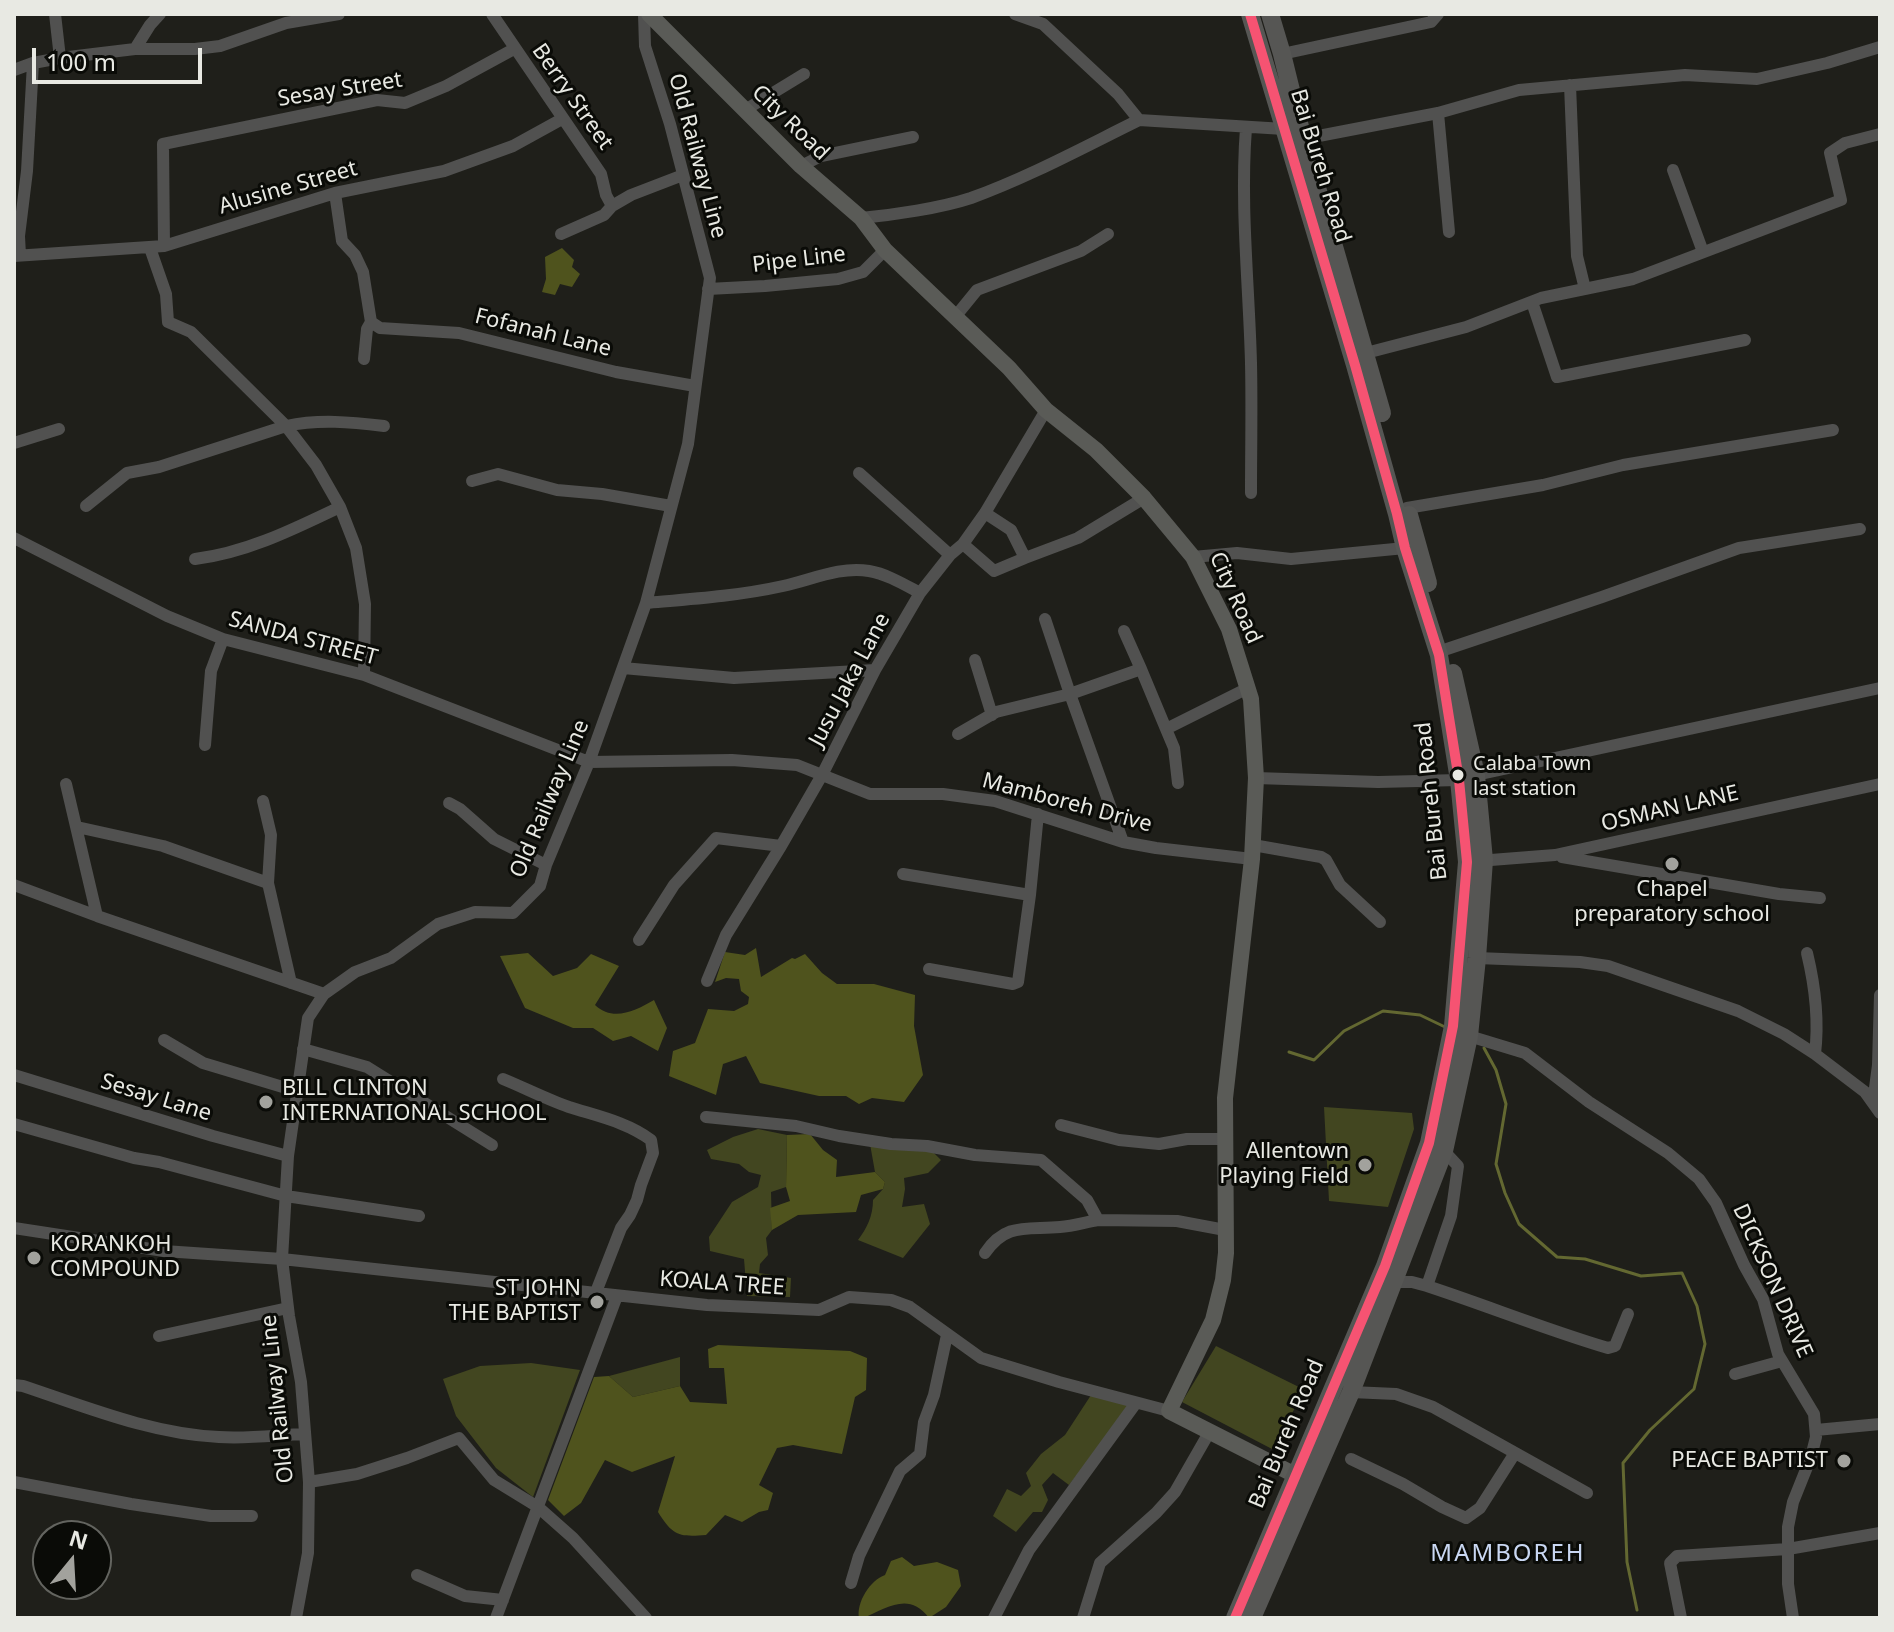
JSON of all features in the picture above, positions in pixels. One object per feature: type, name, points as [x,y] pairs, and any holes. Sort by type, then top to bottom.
[{"type":"highway","name":"Bai Bureh Road","points":[[1250,14],[1439,655],[1468,778]]},
{"type":"highway","name":"Bai Bureh Road","points":[[1235,1618],[1303,1479],[1351,1392],[1444,1151],[1469,1036],[1477,958],[1475,861],[1468,778],[1447,649],[1270,14]]},
{"type":"highway","name":"Bai Bureh Road","points":[[1252,1618],[1429,1143],[1453,1026],[1475,861]]},
{"type":"main road","name":"City Road","points":[[646,14],[801,166],[861,218],[882,253],[955,317],[1009,368],[1046,410],[1096,450],[1144,498],[1193,557],[1229,629],[1251,699],[1256,778],[1252,852],[1225,1098],[1226,1253],[1213,1320],[1169,1411]]},
{"type":"main road","points":[[1169,1411],[1303,1479]]},
{"type":"street","points":[[55,14],[60,58]]},
{"type":"street","points":[[135,49],[160,14]]},
{"type":"street","points":[[14,70],[60,58],[135,49],[220,46],[286,23],[339,14]]},
{"type":"street","name":"Berry Street","points":[[492,14],[601,174],[612,206]]},
{"type":"street","name":"Old Railway Line","points":[[296,1618],[308,1553],[309,1482],[301,1382],[282,1259],[288,1156],[308,1018],[324,994],[355,972],[391,958],[438,924],[475,912],[513,913],[540,886],[646,603],[688,444],[710,278],[670,124],[645,46],[646,14]]},
{"type":"street","points":[[1015,14],[1043,19],[1118,94],[1139,120]]},
{"type":"street","points":[[1282,54],[1431,22],[1438,14]]},
{"type":"street","points":[[1303,139],[1438,113],[1519,90],[1685,75],[1757,79],[1880,47]]},
{"type":"street","name":"Sesay Street","points":[[164,246],[163,144],[377,100],[405,103],[446,86],[514,49]]},
{"type":"street","points":[[17,256],[27,171],[33,63]]},
{"type":"street","points":[[745,110],[804,74]]},
{"type":"street","points":[[1570,85],[1577,256],[1585,289]]},
{"type":"street","points":[[1438,113],[1449,232]]},
{"type":"street","name":"Alusine Street","points":[[17,256],[164,246],[335,193],[444,171],[513,146],[562,119]]},
{"type":"street","points":[[861,218],[968,199],[1035,171],[1139,120],[1284,129]]},
{"type":"street","points":[[1246,128],[1244,159],[1251,362],[1251,493]]},
{"type":"street","points":[[1366,353],[1466,327],[1541,298],[1633,279],[1841,200],[1830,153],[1845,143],[1880,134]]},
{"type":"street","points":[[801,166],[821,156],[913,137]]},
{"type":"street","points":[[1673,170],[1703,252]]},
{"type":"street","points":[[561,234],[604,215],[612,206],[631,195],[683,175]]},
{"type":"street","points":[[335,193],[342,241],[355,255],[363,272],[375,325],[367,329],[364,359]]},
{"type":"street","points":[[955,317],[977,290],[1081,251],[1108,234]]},
{"type":"street","points":[[150,248],[166,294],[168,322],[191,332],[286,426],[316,465],[340,507],[356,548],[365,604],[364,675]]},
{"type":"street","points":[[882,253],[895,269]]},
{"type":"street","name":"Pipe Line","points":[[708,289],[838,279],[863,272],[882,253]]},
{"type":"street","points":[[1532,302],[1557,377],[1745,340]]},
{"type":"street","name":"Fofanah Lane","points":[[375,325],[459,333],[616,372],[695,386]]},
{"type":"street","name":"Jusu Jaka Lane","points":[[707,981],[726,935],[822,775],[875,670],[920,593],[950,555],[963,544],[985,513],[1046,410]]},
{"type":"street","points":[[86,506],[127,473],[159,467],[286,426],[303,422],[342,421],[384,426]]},
{"type":"street","points":[[14,443],[59,429]]},
{"type":"street","points":[[1407,508],[1543,485],[1623,465],[1833,430]]},
{"type":"street","points":[[859,473],[950,555]]},
{"type":"street","points":[[472,481],[498,474],[557,490],[671,506]]},
{"type":"street","points":[[963,544],[994,571],[1078,538],[1144,498]]},
{"type":"street","points":[[195,559],[215,557],[282,534],[340,507]]},
{"type":"street","points":[[985,513],[1011,530],[1025,558]]},
{"type":"street","points":[[1447,649],[1739,548],[1860,529]]},
{"type":"street","name":"SANDA STREET","points":[[14,538],[167,616],[223,639],[364,675],[589,762]]},
{"type":"street","points":[[1193,557],[1237,553],[1291,559],[1405,548]]},
{"type":"street","points":[[646,603],[782,586],[838,571],[869,571],[920,593]]},
{"type":"street","points":[[1045,619],[1123,842]]},
{"type":"street","points":[[1124,631],[1174,748],[1178,783]]},
{"type":"street","points":[[205,745],[211,671],[223,639]]},
{"type":"street","points":[[975,660],[992,715]]},
{"type":"street","points":[[623,668],[734,678],[875,670]]},
{"type":"street","points":[[958,734],[992,715],[1070,694],[1141,669]]},
{"type":"street","points":[[1166,729],[1248,688]]},
{"type":"street","points":[[1256,778],[1378,782],[1468,778],[1880,688]]},
{"type":"street","name":"Mamboreh Drive","points":[[589,762],[732,760],[797,765],[870,794],[943,794],[995,801],[1123,842],[1156,848],[1321,857],[1326,860],[1340,885],[1380,922]]},
{"type":"street","points":[[66,784],[97,916]]},
{"type":"street","name":"OSMAN LANE","points":[[1475,861],[1555,855],[1880,784]]},
{"type":"street","points":[[263,801],[271,835],[268,883],[291,983]]},
{"type":"street","points":[[449,803],[494,839],[546,865]]},
{"type":"street","points":[[929,969],[1013,984],[1018,982],[1038,814]]},
{"type":"street","points":[[77,827],[163,846],[268,883]]},
{"type":"street","points":[[639,940],[674,885],[716,838],[781,846]]},
{"type":"street","points":[[1555,855],[1779,894],[1820,898]]},
{"type":"street","points":[[903,874],[1030,895]]},
{"type":"street","points":[[14,885],[324,994]]},
{"type":"street","points":[[1807,953],[1818,1034],[1815,1054]]},
{"type":"street","points":[[1477,958],[1608,966],[1738,1011],[1815,1054],[1865,1092],[1878,1109]]},
{"type":"street","points":[[1878,1109],[1880,996]]},
{"type":"street","name":"DICKSON DRIVE","points":[[1469,1036],[1525,1053],[1589,1102],[1668,1153],[1699,1179],[1716,1203],[1763,1299],[1778,1354],[1814,1414],[1816,1430]]},
{"type":"street","points":[[164,1040],[203,1063],[296,1091]]},
{"type":"street","points":[[303,1049],[367,1067],[492,1145]]},
{"type":"street","name":"Sesay Lane","points":[[14,1075],[288,1156]]},
{"type":"street","points":[[503,1079],[640,1132],[651,1140],[653,1153],[637,1200],[621,1228],[596,1292]]},
{"type":"street","points":[[706,1117],[796,1126],[839,1136],[975,1155],[1041,1160],[1087,1200],[1098,1220]]},
{"type":"street","points":[[14,1124],[286,1196],[419,1216]]},
{"type":"street","points":[[1061,1125],[1119,1140],[1159,1144],[1187,1139],[1225,1139]]},
{"type":"street","points":[[1427,1286],[1451,1216],[1458,1166],[1444,1151]]},
{"type":"street","points":[[985,1253],[994,1240],[1009,1232],[1098,1220],[1177,1221],[1225,1230]]},
{"type":"street","name":"KOALA TREE","points":[[14,1228],[164,1251],[282,1259],[707,1305],[819,1310],[849,1297],[891,1300],[910,1307],[981,1358],[1169,1411]]},
{"type":"street","points":[[1394,1282],[1427,1286],[1608,1348],[1615,1346],[1628,1314]]},
{"type":"street","points":[[496,1618],[617,1296]]},
{"type":"street","points":[[159,1336],[288,1308]]},
{"type":"street","points":[[851,1583],[859,1556],[900,1471],[920,1454],[924,1422],[934,1395],[947,1335]]},
{"type":"street","points":[[1735,1374],[1782,1361]]},
{"type":"street","points":[[14,1385],[172,1432],[219,1437],[305,1434]]},
{"type":"street","points":[[1351,1392],[1396,1394],[1433,1407],[1587,1493]]},
{"type":"street","points":[[994,1618],[1029,1550],[1136,1403]]},
{"type":"street","points":[[1793,1618],[1788,1584],[1788,1527],[1793,1502],[1811,1457],[1816,1430],[1880,1424]]},
{"type":"street","points":[[1083,1618],[1100,1563],[1175,1492],[1210,1431]]},
{"type":"street","points":[[309,1482],[357,1474],[459,1438],[494,1480],[538,1507],[573,1538],[646,1618]]},
{"type":"street","points":[[1351,1459],[1466,1518],[1480,1508],[1515,1453]]},
{"type":"street","points":[[14,1482],[211,1516],[252,1516]]},
{"type":"street","points":[[1681,1618],[1670,1563],[1677,1556],[1788,1549],[1880,1533]]},
{"type":"street","points":[[417,1575],[465,1596],[503,1600]]},
{"type":"green space","points":[[562,248],[574,260],[572,267],[580,274],[572,287],[560,284],[555,295],[542,292],[546,279],[545,257]]},
{"type":"green space","points":[[756,948],[761,977],[792,958],[805,954],[837,984],[874,984],[915,995],[914,1026],[923,1075],[904,1102],[872,1098],[859,1104],[846,1096],[819,1096],[760,1083],[746,1056],[723,1064],[716,1095],[669,1076],[673,1051],[695,1043],[708,1009],[734,1011],[748,1004],[749,997],[741,991],[739,979],[726,978],[715,982],[725,952],[745,955]]},
{"type":"green space","points":[[528,953],[553,976],[577,968],[591,954],[619,966],[595,1005],[617,1014],[632,1011],[654,1000],[667,1028],[658,1051],[631,1036],[613,1041],[593,1028],[573,1028],[525,1008],[500,956]]},
{"type":"green space","name":"Allentown Playing Field","points":[[1324,1107],[1412,1113],[1414,1129],[1388,1207],[1329,1201]]},
{"type":"green space","points":[[758,1129],[787,1135],[786,1187],[771,1192],[772,1230],[766,1238],[768,1255],[760,1264],[759,1273],[791,1278],[790,1297],[747,1296],[744,1259],[710,1251],[709,1237],[732,1202],[758,1187],[761,1175],[749,1172],[739,1164],[711,1159],[707,1150]]},
{"type":"green space","points":[[810,1134],[823,1150],[837,1160],[836,1177],[875,1172],[885,1182],[883,1189],[861,1195],[856,1212],[798,1215],[772,1230],[770,1208],[790,1201],[786,1187],[787,1135]]},
{"type":"green space","points":[[870,1144],[927,1146],[941,1160],[928,1173],[904,1178],[902,1207],[924,1204],[930,1224],[903,1258],[858,1240],[869,1222],[873,1200],[885,1182],[875,1172]]},
{"type":"green space","points":[[718,1345],[850,1351],[867,1358],[866,1390],[855,1397],[842,1454],[793,1445],[777,1448],[759,1485],[773,1493],[768,1510],[742,1522],[725,1515],[706,1535],[678,1533],[668,1526],[658,1512],[675,1456],[632,1472],[605,1460],[581,1503],[564,1516],[548,1500],[594,1377],[609,1376],[633,1397],[680,1386],[690,1402],[727,1404],[724,1368],[709,1368],[708,1349]]},
{"type":"green space","points":[[1216,1346],[1305,1390],[1272,1449],[1182,1402]]},
{"type":"green space","points":[[680,1357],[680,1386],[633,1397],[609,1376]]},
{"type":"green space","points":[[531,1363],[580,1370],[533,1497],[496,1468],[456,1416],[443,1379],[480,1366]]},
{"type":"green space","points":[[1093,1392],[1133,1406],[1069,1485],[1053,1473],[1042,1485],[1048,1500],[1042,1512],[1033,1512],[1016,1532],[993,1516],[1007,1489],[1021,1496],[1031,1486],[1026,1473],[1041,1454],[1065,1435]]},
{"type":"green space","points":[[902,1557],[914,1566],[937,1562],[958,1570],[961,1586],[946,1607],[929,1618],[914,1605],[906,1603],[859,1618],[862,1599],[869,1587],[885,1575],[891,1561]]},
{"type":"waterway","points":[[1289,1052],[1314,1060],[1344,1031],[1383,1011],[1420,1015],[1445,1027]]},
{"type":"waterway","points":[[1484,1048],[1496,1070],[1506,1104],[1496,1164],[1519,1224],[1557,1257],[1585,1259],[1641,1276],[1682,1273],[1697,1306],[1705,1344],[1694,1389],[1650,1430],[1623,1463],[1627,1562],[1637,1610]]},
{"type":"transit line","points":[[1235,1618],[1385,1266],[1429,1143],[1453,1026],[1467,862],[1459,780],[1439,655],[1250,14]]},
{"type":"place","name":"Calaba Town last station","points":[[1458,775]]},
{"type":"place","name":"Chapel preparatory school","points":[[1672,864]]},
{"type":"place","name":"BILL CLINTON INTERNATIONAL SCHOOL","points":[[266,1102]]},
{"type":"place","name":"Allentown Playing Field","points":[[1365,1165]]},
{"type":"place","name":"KORANKOH COMPOUND","points":[[34,1258]]},
{"type":"place","name":"ST JOHN THE BAPTIST","points":[[597,1302]]},
{"type":"place","name":"PEACE BAPTIST","points":[[1844,1461]]},
{"type":"district","name":"MAMBOREH","points":[[1508,1554]]}]
